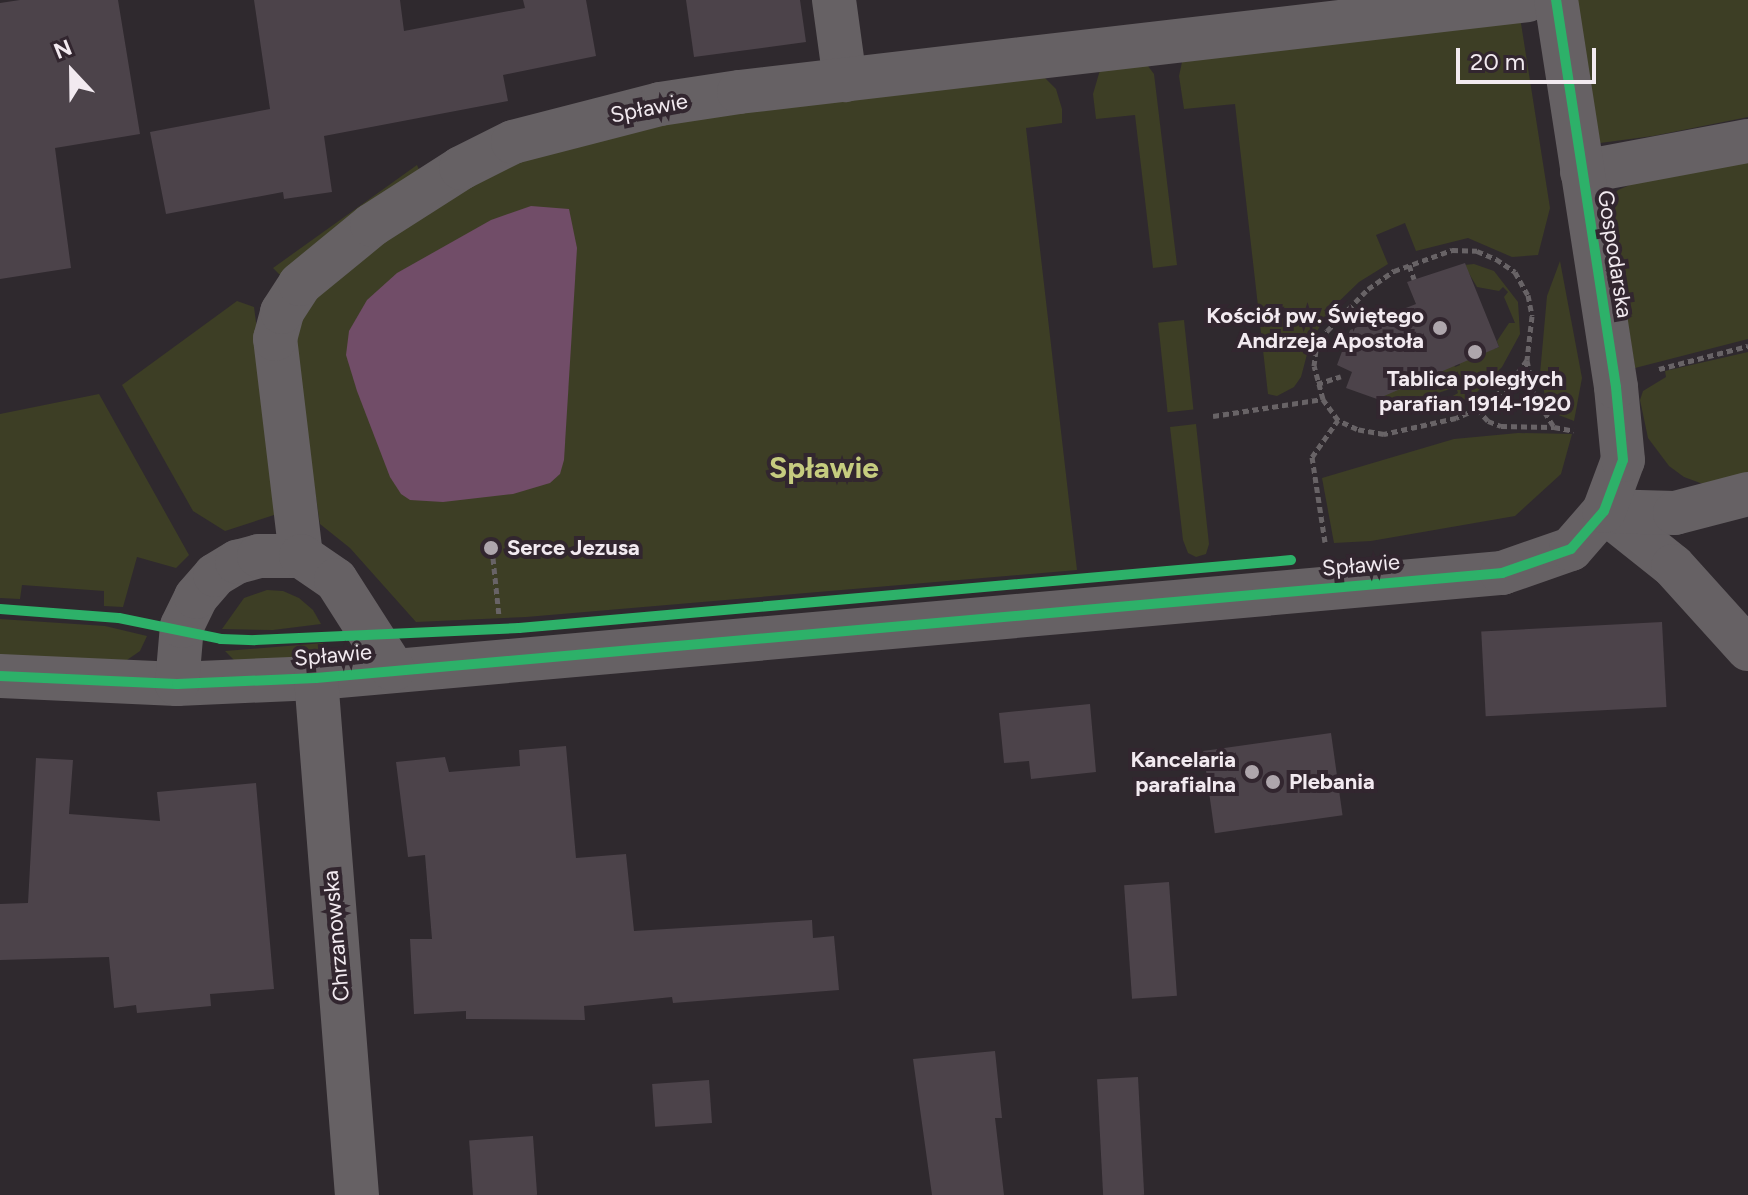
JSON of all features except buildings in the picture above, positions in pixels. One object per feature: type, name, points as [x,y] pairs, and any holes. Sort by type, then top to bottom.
[{"type":"street","points":[[834,0],[845,80]]},
{"type":"street","name":"Spławie","points":[[301,556],[275,339],[282,312],[300,284],[415,194],[513,142],[660,104],[1528,0]]},
{"type":"street","name":"Gospodarska","points":[[1556,0],[1616,387],[1623,460],[1604,511]]},
{"type":"street","points":[[1582,172],[1748,141]]},
{"type":"street","points":[[1604,511],[1675,513],[1748,494]]},
{"type":"street","points":[[1604,511],[1673,566],[1748,649]]},
{"type":"street","name":"Spławie","points":[[0,676],[177,684],[316,678],[1502,573],[1571,549],[1604,511]]},
{"type":"street","points":[[177,684],[182,626],[196,597],[215,575],[237,562],[259,556],[301,556],[336,580],[393,669]]},
{"type":"street","name":"Chrzanowska","points":[[316,678],[357,1195]]},
{"type":"path","points":[[1527,360],[1508,386],[1477,409],[1420,429],[1384,434],[1357,429],[1338,420],[1317,384],[1316,349],[1327,331],[1368,289],[1409,265],[1452,250],[1477,251],[1515,272],[1528,295],[1532,316],[1527,360],[1534,395],[1554,427]]},
{"type":"path","points":[[1409,265],[1414,279]]},
{"type":"path","points":[[1616,387],[1644,383],[1661,367],[1748,346]]},
{"type":"path","points":[[1317,384],[1341,376]]},
{"type":"path","points":[[1213,416],[1323,399]]},
{"type":"path","points":[[1477,409],[1488,421],[1501,426],[1554,427],[1586,434]]},
{"type":"path","points":[[1327,555],[1312,457],[1338,420]]},
{"type":"path","points":[[493,558],[500,629]]},
{"type":"green space","points":[[1577,0],[1748,0],[1748,117],[1600,143]]},
{"type":"green space","points":[[1520,17],[1550,208],[1538,255],[1512,257],[1468,238],[1416,251],[1405,223],[1376,235],[1388,264],[1359,282],[1329,311],[1310,343],[1301,377],[1294,387],[1277,396],[1268,394],[1235,104],[1184,109],[1179,76],[1182,62]]},
{"type":"green space","points":[[1145,62],[1154,74],[1177,265],[1153,268],[1135,115],[1096,119],[1093,94],[1100,70]]},
{"type":"green space","points":[[1039,72],[1056,89],[1062,109],[1062,123],[1026,128],[1077,570],[526,617],[416,622],[350,548],[320,524],[292,338],[305,302],[449,189],[603,130]]},
{"type":"green space","points":[[1748,159],[1748,339],[1635,368],[1608,200],[1618,190],[1632,184]]},
{"type":"green space","points":[[417,165],[422,176],[285,280],[273,268]]},
{"type":"green space","points":[[1560,261],[1582,378],[1574,421],[1556,414],[1547,404],[1540,374],[1547,296]]},
{"type":"green space","points":[[1474,264],[1494,271],[1518,302],[1520,334],[1502,367],[1474,395],[1453,405],[1451,397],[1458,393],[1456,387],[1438,393],[1440,400],[1446,398],[1449,406],[1442,408],[1414,408],[1379,397],[1415,378],[1417,383],[1421,382],[1419,376],[1453,361],[1455,367],[1460,365],[1458,360],[1492,345],[1494,349],[1499,347],[1497,341],[1509,323],[1515,323],[1504,297],[1508,292],[1503,287],[1499,291],[1477,287],[1464,265]]},
{"type":"green space","points":[[237,301],[254,307],[276,471],[274,515],[225,531],[193,511],[122,385]]},
{"type":"green space","points":[[1184,320],[1193,410],[1168,412],[1158,323]]},
{"type":"green space","points":[[1748,352],[1748,478],[1703,484],[1684,477],[1669,466],[1648,438],[1640,400],[1643,391],[1666,377],[1665,371]]},
{"type":"green space","points":[[99,394],[189,555],[176,568],[137,557],[123,607],[104,606],[104,591],[22,585],[20,599],[0,598],[0,414]]},
{"type":"green space","points":[[1196,424],[1209,544],[1206,554],[1196,557],[1188,553],[1183,540],[1170,427]]},
{"type":"green space","points":[[1518,433],[1572,434],[1561,474],[1515,516],[1371,541],[1334,543],[1322,478],[1454,439]]},
{"type":"green space","points":[[267,590],[283,591],[299,598],[313,610],[321,624],[273,630],[222,629],[244,598]]},
{"type":"green space","points":[[0,619],[105,626],[147,636],[140,651],[127,660],[0,657]]},
{"type":"green space","points":[[323,643],[319,655],[250,662],[234,660],[225,651]]},
{"type":"shaded area","points":[[531,206],[569,209],[577,248],[564,460],[560,474],[550,483],[513,494],[443,502],[410,500],[401,494],[390,477],[357,391],[346,355],[349,331],[367,300],[397,273],[491,220]]},
{"type":"cycle path","points":[[0,676],[177,684],[316,678],[1502,573],[1571,549],[1604,511],[1623,460],[1616,387],[1556,0]]},
{"type":"cycle path","points":[[0,609],[119,618],[221,639],[255,640],[519,628],[1291,560]]},
{"type":"place","name":"Kościół pw. Świętego Andrzeja Apostoła","points":[[1440,328]]},
{"type":"place","name":"Tablica poległych parafian 1914-1920","points":[[1475,352]]},
{"type":"place","name":"Serce Jezusa","points":[[491,548]]},
{"type":"place","name":"Kancelaria parafialna","points":[[1252,772]]},
{"type":"place","name":"Plebania","points":[[1273,782]]},
{"type":"district","name":"Spławie","points":[[824,468]]}]
